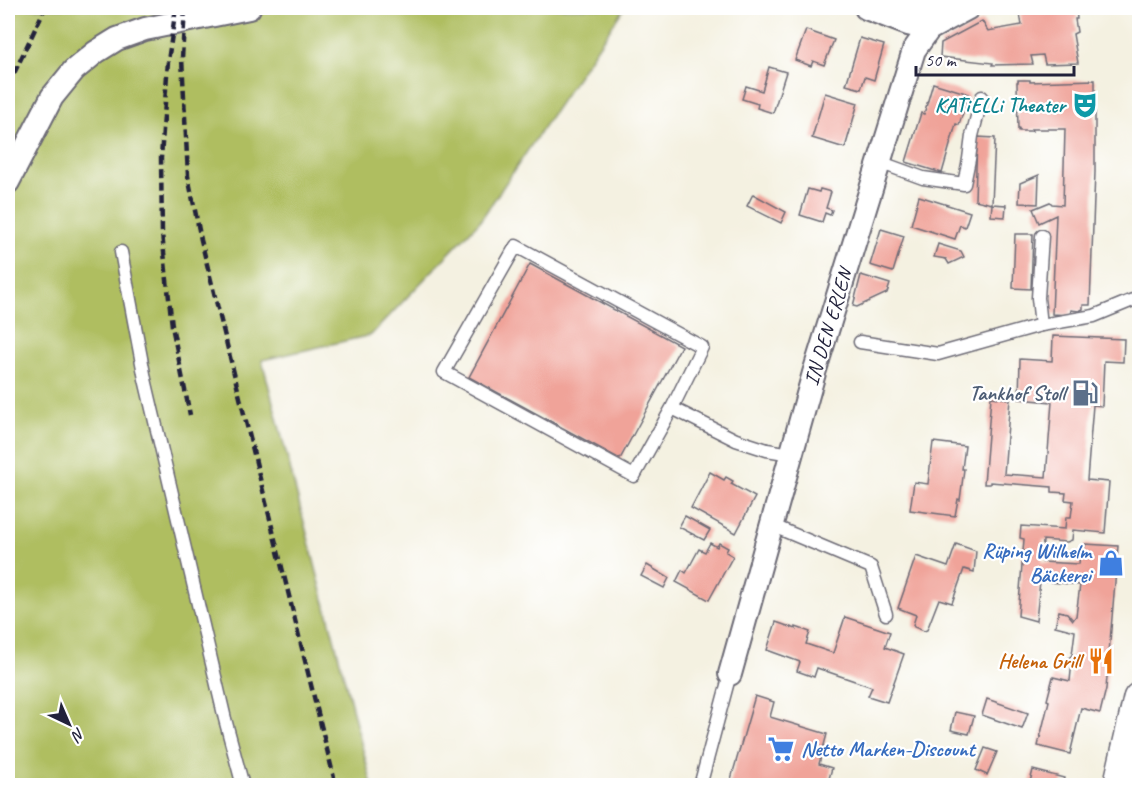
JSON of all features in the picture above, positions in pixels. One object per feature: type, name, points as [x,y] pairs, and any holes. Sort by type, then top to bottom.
[{"type":"main road","points":[[1120,786],[1140,699]]},
{"type":"street","points":[[8,182],[52,97],[74,70],[96,52],[117,39],[145,29],[249,8]]},
{"type":"street","points":[[866,8],[908,24],[929,29]]},
{"type":"street","name":"IN DEN ERLEN","points":[[730,674],[814,373],[914,50],[929,29],[968,8]]},
{"type":"lane","points":[[879,162],[923,178],[964,184],[972,136],[982,97]]},
{"type":"lane","points":[[1041,325],[1038,298],[1042,236]]},
{"type":"lane","points":[[516,246],[702,347],[672,408],[634,476],[444,372],[516,246]]},
{"type":"lane","points":[[121,252],[145,379],[225,719],[243,786]]},
{"type":"lane","points":[[860,342],[938,354],[1041,325],[1094,316],[1140,297]]},
{"type":"lane","points":[[672,408],[736,440],[767,450],[791,454]]},
{"type":"lane","points":[[771,525],[871,567],[886,614]]},
{"type":"lane","points":[[700,786],[730,674]]},
{"type":"green space","points":[[17,8],[624,8],[480,221],[371,335],[262,360],[372,785],[8,785],[8,27]]},
{"type":"building","points":[[1034,8],[1076,8],[1077,32],[1073,34],[1078,63],[1045,64],[1043,55],[1031,56],[1033,64],[992,65],[993,63],[940,57],[941,43],[982,21],[988,31],[1022,25],[1020,14]]},
{"type":"building","points":[[806,30],[834,40],[824,65],[813,61],[811,66],[795,60]]},
{"type":"building","points":[[860,38],[884,45],[874,80],[865,77],[861,89],[846,85]]},
{"type":"building","points":[[769,67],[786,72],[773,113],[757,108],[758,104],[742,99],[746,86],[762,91]]},
{"type":"building","points":[[1018,80],[1030,80],[1030,82],[1095,80],[1095,172],[1090,305],[1083,305],[1083,309],[1079,311],[1071,310],[1070,315],[1052,314],[1056,215],[1039,223],[1033,209],[1050,202],[1063,205],[1065,129],[1018,130]]},
{"type":"building","points":[[933,83],[969,94],[959,125],[956,124],[942,173],[906,162]]},
{"type":"building","points":[[825,93],[858,103],[845,148],[812,138]]},
{"type":"building","points":[[977,137],[995,138],[992,204],[975,200]]},
{"type":"building","points":[[1039,175],[1038,204],[1019,203],[1020,183]]},
{"type":"building","points":[[808,189],[831,192],[826,208],[832,210],[830,215],[825,213],[822,222],[800,215]]},
{"type":"building","points":[[753,194],[786,212],[781,223],[747,206]]},
{"type":"building","points":[[919,196],[970,212],[965,227],[960,225],[955,239],[911,225]]},
{"type":"building","points":[[992,204],[1006,205],[1005,217],[991,216]]},
{"type":"building","points":[[881,229],[904,236],[893,272],[870,265]]},
{"type":"building","points":[[1015,234],[1033,234],[1031,289],[1013,288]]},
{"type":"building","points":[[938,244],[961,251],[964,257],[949,264],[946,259],[934,257]]},
{"type":"building","points":[[530,264],[681,346],[620,459],[469,377]]},
{"type":"building","points":[[861,275],[890,284],[887,293],[857,307],[853,306]]},
{"type":"building","points":[[1053,336],[1124,339],[1123,362],[1104,361],[1102,406],[1093,405],[1087,480],[1109,482],[1105,533],[1073,530],[1072,540],[1067,542],[1043,540],[1042,562],[1079,564],[1080,553],[1084,553],[1085,544],[1118,546],[1106,689],[1100,713],[1081,708],[1070,754],[1038,746],[1053,677],[1070,681],[1072,661],[1069,658],[1072,655],[1075,631],[1055,626],[1059,611],[1067,613],[1073,620],[1076,616],[1080,585],[1040,581],[1036,621],[1018,616],[1024,539],[1020,538],[1021,526],[1065,529],[1066,517],[1071,517],[1073,501],[1065,500],[1066,493],[1052,492],[1052,487],[990,482],[990,484],[984,484],[991,397],[1010,399],[1004,474],[1046,477],[1052,402],[1019,399],[1020,359],[1052,361]]},
{"type":"building","points":[[933,442],[965,446],[960,500],[958,499],[955,516],[910,510],[914,482],[928,484]]},
{"type":"building","points":[[710,472],[724,480],[726,477],[733,481],[731,484],[755,497],[736,533],[691,508]]},
{"type":"building","points":[[685,516],[710,530],[704,540],[679,527]]},
{"type":"building","points":[[710,543],[717,547],[719,543],[728,548],[726,552],[733,556],[709,600],[676,582],[682,570],[686,573],[699,549],[705,552]]},
{"type":"building","points":[[956,544],[976,551],[974,572],[964,569],[952,603],[939,599],[927,630],[914,627],[916,615],[898,608],[916,556],[948,567]]},
{"type":"building","points":[[647,565],[669,578],[664,588],[641,576]]},
{"type":"building","points":[[845,617],[890,632],[885,647],[904,654],[887,702],[868,696],[872,687],[817,668],[814,677],[797,671],[800,662],[767,650],[776,622],[810,632],[806,644],[833,653]]},
{"type":"building","name":"Netto Marken-Discount","points":[[755,696],[774,702],[770,717],[827,734],[819,764],[832,768],[827,786],[729,786]]},
{"type":"building","points":[[987,699],[1028,713],[1022,729],[982,715]]},
{"type":"building","points":[[955,712],[974,716],[969,734],[951,730]]},
{"type":"building","points":[[985,748],[997,752],[987,775],[976,770]]},
{"type":"building","points":[[1033,770],[1064,778],[1062,786],[1029,786]]},
{"type":"railway","points":[[8,86],[45,8]]},
{"type":"railway","points":[[176,8],[168,61],[161,158],[162,234],[172,326],[190,415]]},
{"type":"railway","points":[[185,8],[182,58],[188,176],[201,240],[336,786]]},
{"type":"place","name":"KATiELLi Theater","points":[[1085,105]]},
{"type":"place","name":"Tankhof Stoll","points":[[1085,393]]},
{"type":"place","name":"Rüping Wilhelm Bäckerei","points":[[1111,563]]},
{"type":"place","name":"Helena Grill","points":[[1101,661]]},
{"type":"place","name":"Netto Marken-Discount","points":[[781,749]]}]
